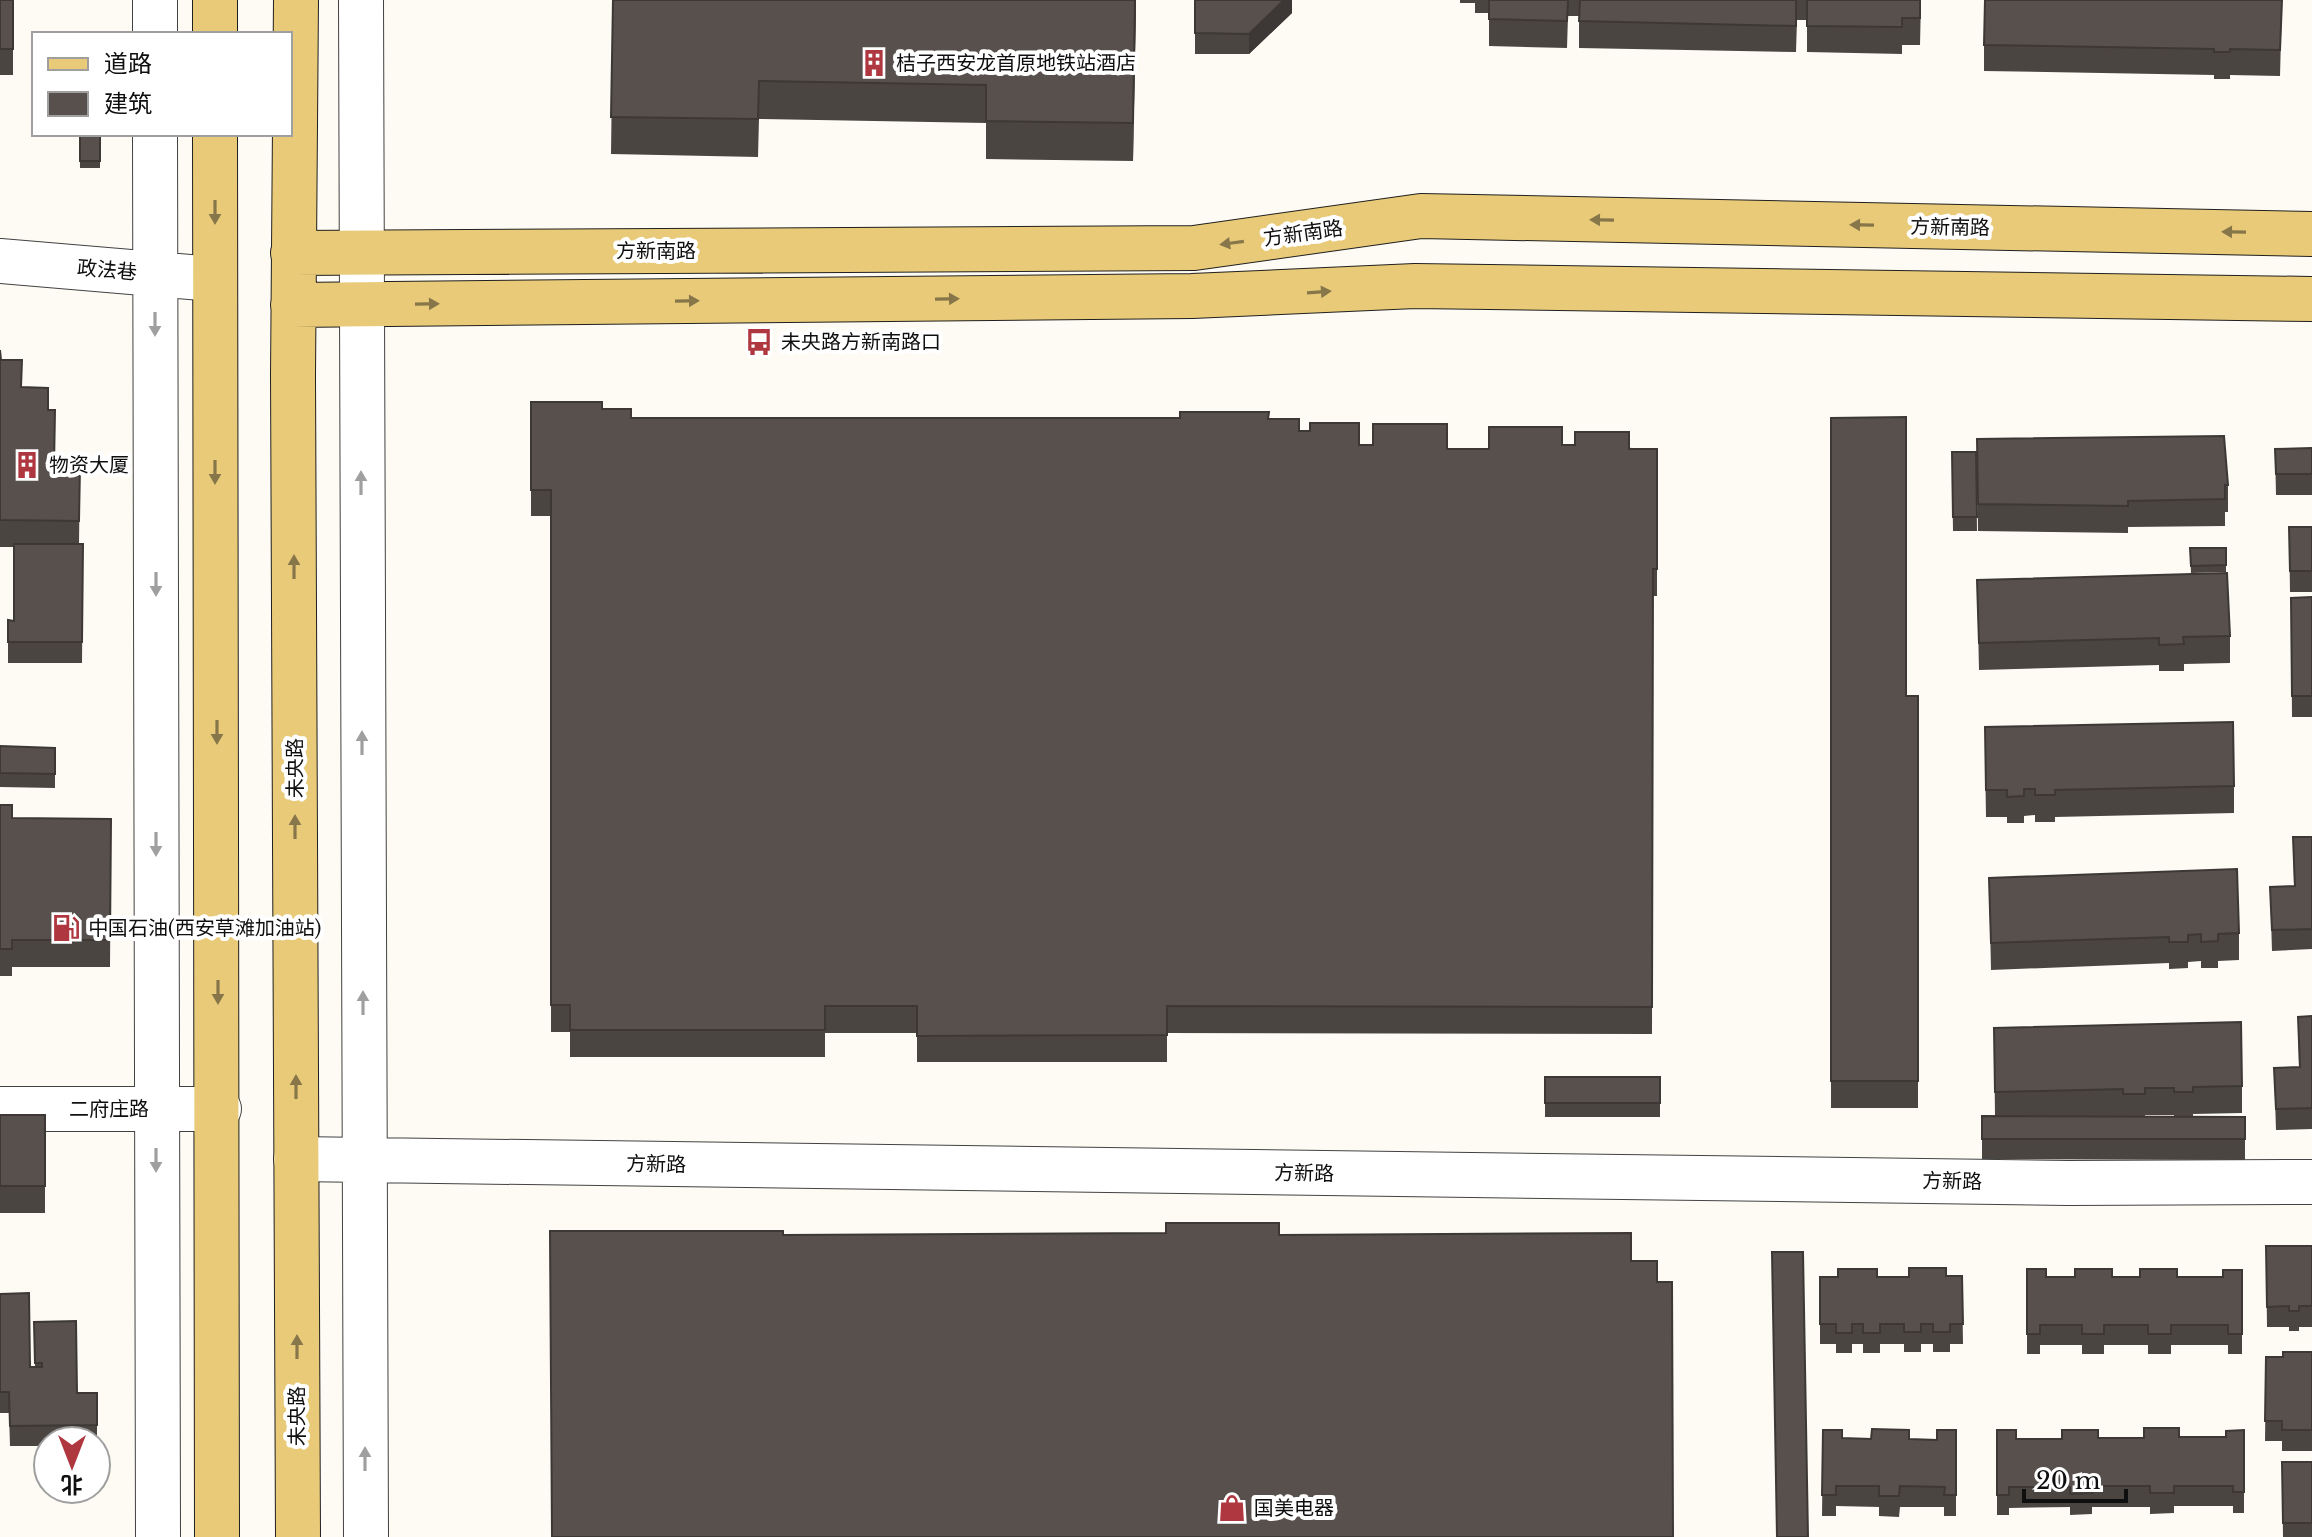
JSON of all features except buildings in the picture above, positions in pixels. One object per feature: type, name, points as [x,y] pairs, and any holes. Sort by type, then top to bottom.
[{"type":"main road","points":[[215,0],[215,32]]},
{"type":"main road","name":"未央路","points":[[296,0],[293,305],[298,1537]]},
{"type":"main road","points":[[215,136],[219,1109],[217,1537]]},
{"type":"main road","name":"方新南路","points":[[293,253],[1194,248],[1421,216],[2312,234]]},
{"type":"main road","points":[[293,305],[1192,296],[1415,286],[2312,299]]},
{"type":"street","points":[[155,0],[155,32]]},
{"type":"street","points":[[361,0],[366,1537]]},
{"type":"street","points":[[155,136],[158,1537]]},
{"type":"street","name":"政法巷","points":[[0,261],[214,279]]},
{"type":"street","name":"二府庄路","points":[[0,1109],[219,1109]]},
{"type":"street","name":"方新路","points":[[296,1159],[2068,1183],[2312,1182]]},
{"type":"place","name":"桔子西安龙首原地铁站酒店","points":[[874,63]]},
{"type":"place","name":"未央路方新南路口","points":[[759,342]]},
{"type":"place","name":"物资大厦","points":[[27,465]]},
{"type":"place","name":"中国石油(西安草滩加油站)","points":[[66,928]]},
{"type":"place","name":"国美电器","points":[[1232,1508]]}]
